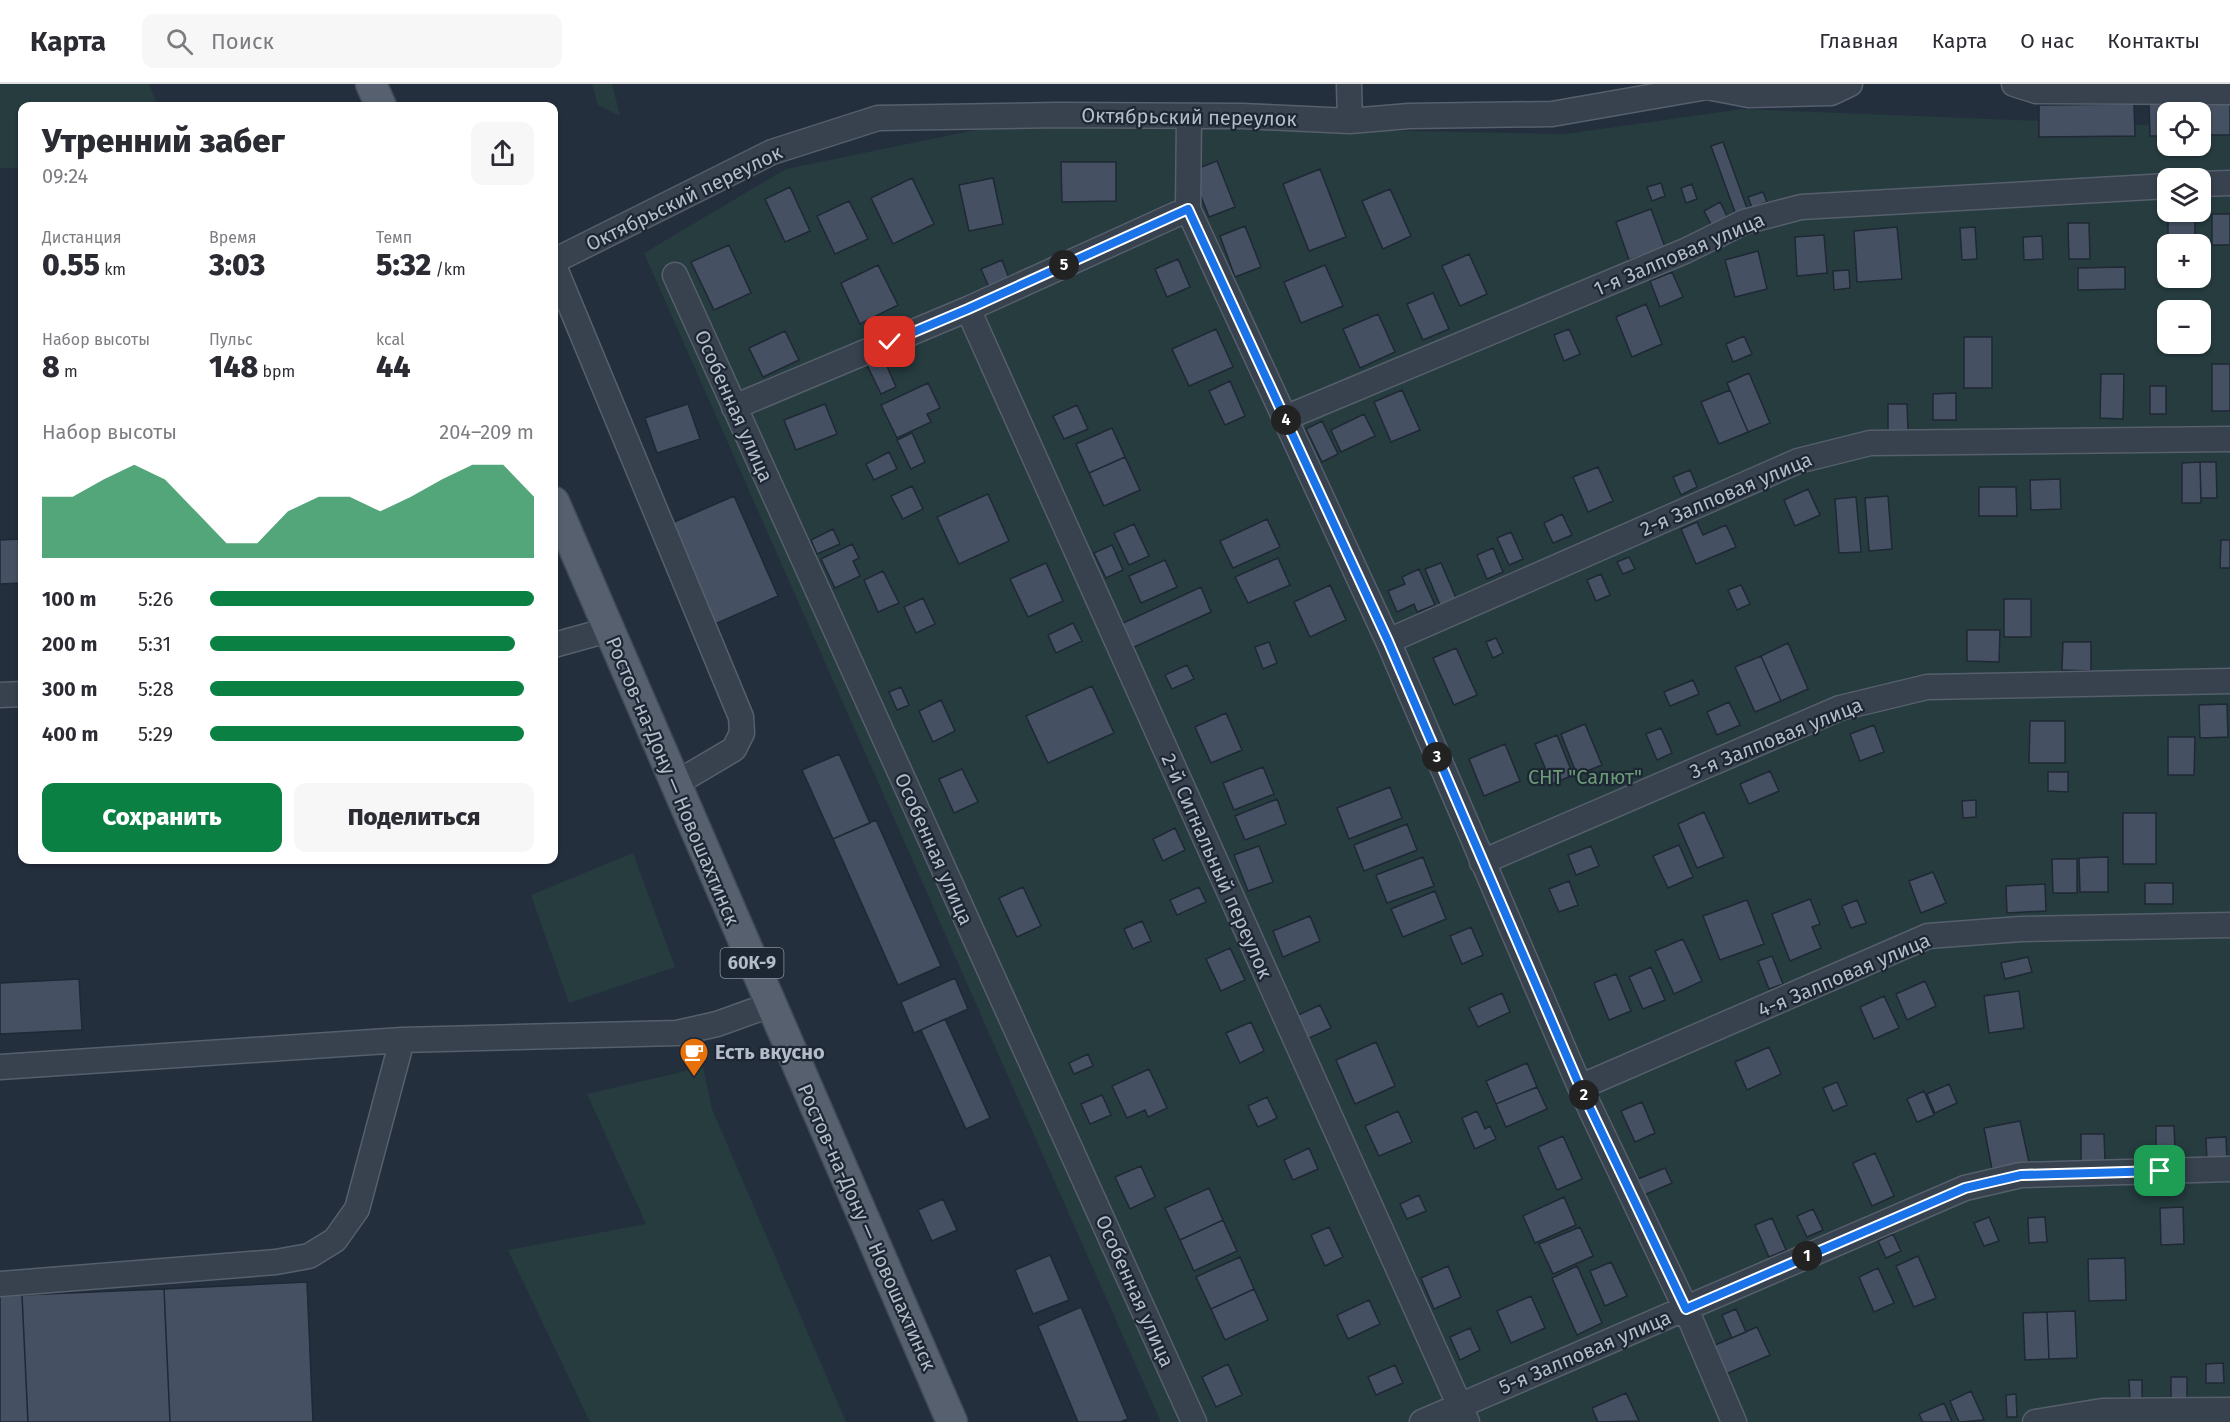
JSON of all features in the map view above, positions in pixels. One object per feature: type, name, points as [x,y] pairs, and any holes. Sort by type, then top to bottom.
[{"type":"main road","points":[[371,84],[379,102]]},
{"type":"main road","name":"Ростов-на-Дону — Новошахтинск","points":[[558,511],[952,1422]]},
{"type":"street","points":[[1349,84],[1350,121]]},
{"type":"street","name":"Октябрьский переулок","points":[[558,259],[772,152],[878,118],[1057,115],[1350,121],[1409,116],[1552,114],[1707,86],[1749,95],[1831,93],[1850,84]]},
{"type":"street","points":[[2014,84],[2036,91],[2230,92]]},
{"type":"street","points":[[1189,116],[1188,209],[1388,641],[1580,1087],[1686,1309],[1734,1422]]},
{"type":"street","points":[[2211,184],[2230,183]]},
{"type":"street","name":"1-я Залповая улица","points":[[1285,418],[1685,251],[1744,222],[1801,207],[2157,187]]},
{"type":"street","points":[[734,407],[968,309],[1188,209]]},
{"type":"street","name":"Особенная улица","points":[[675,275],[1194,1422]]},
{"type":"street","points":[[558,277],[741,717],[742,733],[734,749],[675,784]]},
{"type":"street","name":"2-й Сигнальный переулок","points":[[968,309],[1463,1414]]},
{"type":"street","name":"2-я Залповая улица","points":[[1388,641],[1798,461],[1870,443],[2230,439]]},
{"type":"street","points":[[558,644],[608,630]]},
{"type":"street","name":"3-я Залповая улица","points":[[1482,862],[1840,708],[1927,687],[2230,681]]},
{"type":"street","points":[[0,695],[18,694]]},
{"type":"street","name":"4-я Залповая улица","points":[[1580,1087],[1928,936],[2021,929],[2230,925]]},
{"type":"street","points":[[0,1067],[402,1040],[677,1033],[717,1024],[770,1005]]},
{"type":"street","points":[[0,1284],[276,1262],[309,1256],[318,1251],[335,1240],[357,1209],[402,1040]]},
{"type":"street","name":"5-я Залповая улица","points":[[1422,1422],[1463,1414],[1686,1309],[1965,1188],[2021,1175],[2230,1169]]},
{"type":"street","points":[[2035,1422],[2102,1411],[2230,1410]]},
{"type":"green space","points":[[0,84],[149,84],[156,102],[18,102],[18,168],[0,168]]},
{"type":"green space","points":[[592,84],[612,84],[620,116],[598,105]]},
{"type":"green space","name":"СНТ \"Салют\"","points":[[1742,109],[2157,126],[2157,156],[2211,156],[2211,128],[2230,129],[2230,1422],[1161,1422],[644,253],[786,169],[985,128],[1202,127],[1566,134]]},
{"type":"green space","points":[[633,853],[675,967],[569,1003],[531,895]]},
{"type":"green space","points":[[703,1067],[712,1109],[846,1422],[590,1422],[508,1250],[646,1224],[587,1094]]},
{"type":"building","points":[[2211,103],[2230,103],[2230,135],[2211,135]]},
{"type":"building","points":[[2134,104],[2135,136],[2039,137],[2039,105]]},
{"type":"building","points":[[2149,104],[2157,104],[2157,136],[2150,136]]},
{"type":"building","points":[[1723,142],[1748,211],[1736,215],[1711,146]]},
{"type":"building","points":[[1217,161],[1235,207],[1209,217],[1191,171]]},
{"type":"building","points":[[1061,162],[1116,162],[1116,201],[1062,202]]},
{"type":"building","points":[[1320,169],[1346,237],[1309,251],[1283,184]]},
{"type":"building","points":[[912,178],[934,224],[893,244],[871,198]]},
{"type":"building","points":[[993,178],[1003,224],[969,231],[959,185]]},
{"type":"building","points":[[1661,183],[1665,196],[1652,201],[1647,187]]},
{"type":"building","points":[[1692,184],[1697,199],[1686,203],[1681,188]]},
{"type":"building","points":[[790,187],[810,231],[785,242],[765,199]]},
{"type":"building","points":[[1390,189],[1411,236],[1383,249],[1362,201]]},
{"type":"building","points":[[1763,192],[1767,202],[1752,208],[1748,197]]},
{"type":"building","points":[[849,201],[868,239],[835,254],[817,216]]},
{"type":"building","points":[[1720,202],[1728,218],[1712,226],[1704,211]]},
{"type":"building","points":[[1651,209],[1665,247],[1629,260],[1616,222]]},
{"type":"building","points":[[2212,214],[2230,214],[2230,245],[2212,245]]},
{"type":"building","points":[[2168,222],[2195,222],[2195,234],[2168,234]]},
{"type":"building","points":[[2068,223],[2089,223],[2090,259],[2069,259]]},
{"type":"building","points":[[1245,226],[1261,267],[1235,277],[1220,236]]},
{"type":"building","points":[[1897,227],[1902,279],[1857,282],[1854,231]]},
{"type":"building","points":[[1975,227],[1977,259],[1962,260],[1960,228]]},
{"type":"building","points":[[1824,235],[1827,273],[1797,276],[1795,237]]},
{"type":"building","points":[[2042,236],[2043,259],[2024,260],[2023,237]]},
{"type":"building","points":[[729,245],[751,293],[714,310],[691,262]]},
{"type":"building","points":[[1758,251],[1767,289],[1735,297],[1725,260]]},
{"type":"building","points":[[1469,254],[1487,294],[1460,306],[1442,266]]},
{"type":"building","points":[[1178,259],[1190,287],[1167,297],[1155,269]]},
{"type":"building","points":[[1002,260],[1009,278],[989,287],[981,269]]},
{"type":"building","points":[[878,265],[898,305],[860,324],[841,283]]},
{"type":"building","points":[[1325,265],[1343,306],[1301,323],[1284,282]]},
{"type":"building","points":[[2125,267],[2125,289],[2078,290],[2078,268]]},
{"type":"building","points":[[1849,270],[1850,288],[1834,290],[1833,271]]},
{"type":"building","points":[[1672,272],[1683,297],[1660,307],[1650,281]]},
{"type":"building","points":[[1433,293],[1449,329],[1423,340],[1407,304]]},
{"type":"building","points":[[1646,304],[1662,344],[1632,357],[1616,317]]},
{"type":"building","points":[[1378,314],[1395,352],[1360,368],[1343,329]]},
{"type":"building","points":[[1216,329],[1233,367],[1189,386],[1172,349]]},
{"type":"building","points":[[1569,329],[1580,354],[1564,361],[1554,335]]},
{"type":"building","points":[[785,331],[799,360],[763,377],[749,348]]},
{"type":"building","points":[[1744,336],[1752,354],[1733,362],[1726,344]]},
{"type":"building","points":[[1964,337],[1992,337],[1992,388],[1964,388]]},
{"type":"building","points":[[883,357],[896,387],[881,394],[867,365]]},
{"type":"building","points":[[2212,364],[2230,364],[2230,411],[2212,411]]},
{"type":"building","points":[[1749,373],[1770,423],[1748,432],[1727,383]]},
{"type":"building","points":[[2101,374],[2124,374],[2123,419],[2100,418]]},
{"type":"building","points":[[1230,381],[1245,416],[1225,425],[1209,391]]},
{"type":"building","points":[[928,383],[940,408],[927,414],[931,422],[897,438],[881,405]]},
{"type":"building","points":[[2150,386],[2166,386],[2166,414],[2150,414]]},
{"type":"building","points":[[1402,390],[1420,430],[1391,442],[1374,402]]},
{"type":"building","points":[[1730,390],[1748,432],[1719,444],[1701,402]]},
{"type":"building","points":[[1956,393],[1956,420],[1933,420],[1933,394]]},
{"type":"building","points":[[688,404],[700,439],[657,453],[645,418]]},
{"type":"building","points":[[825,404],[837,434],[796,450],[784,420]]},
{"type":"building","points":[[1888,404],[1907,404],[1908,431],[1888,431]]},
{"type":"building","points":[[1077,405],[1088,429],[1064,439],[1053,416]]},
{"type":"building","points":[[1364,414],[1375,436],[1341,452],[1331,430]]},
{"type":"building","points":[[1322,421],[1338,454],[1322,462],[1306,429]]},
{"type":"building","points":[[1112,428],[1125,457],[1089,473],[1076,444]]},
{"type":"building","points":[[912,433],[925,462],[911,469],[897,440]]},
{"type":"building","points":[[889,452],[897,469],[874,480],[866,464]]},
{"type":"building","points":[[1125,457],[1140,490],[1104,506],[1089,473]]},
{"type":"building","points":[[2200,462],[2216,462],[2217,498],[2201,498]]},
{"type":"building","points":[[2200,462],[2201,503],[2182,503],[2182,463]]},
{"type":"building","points":[[1598,467],[1613,501],[1588,512],[1573,477]]},
{"type":"building","points":[[1690,470],[1697,487],[1681,495],[1673,477]]},
{"type":"building","points":[[2060,479],[2061,509],[2031,510],[2030,480]]},
{"type":"building","points":[[912,486],[923,509],[903,519],[891,496]]},
{"type":"building","points":[[1979,487],[2016,487],[2017,516],[1979,516]]},
{"type":"building","points":[[1808,489],[1820,515],[1795,526],[1784,500]]},
{"type":"building","points":[[988,494],[1009,541],[959,564],[937,517]]},
{"type":"building","points":[[734,496],[778,596],[715,624],[672,523]]},
{"type":"building","points":[[1888,496],[1892,549],[1869,551],[1865,498]]},
{"type":"building","points":[[1856,497],[1861,552],[1839,553],[1835,499]]},
{"type":"building","points":[[1562,514],[1572,535],[1553,543],[1544,523]]},
{"type":"building","points":[[1267,519],[1280,547],[1233,568],[1220,541]]},
{"type":"building","points":[[1697,522],[1703,535],[1726,525],[1736,547],[1696,564],[1681,529]]},
{"type":"building","points":[[1134,524],[1149,556],[1129,565],[1114,533]]},
{"type":"building","points":[[833,529],[840,544],[817,554],[811,540]]},
{"type":"building","points":[[1511,532],[1523,559],[1509,565],[1497,538]]},
{"type":"building","points":[[18,539],[18,583],[0,584],[0,540]]},
{"type":"building","points":[[2221,540],[2230,540],[2230,568],[2220,568]]},
{"type":"building","points":[[852,544],[859,558],[853,561],[860,576],[835,588],[821,559]]},
{"type":"building","points":[[1112,545],[1123,570],[1106,578],[1094,553]]},
{"type":"building","points":[[1493,548],[1503,572],[1487,579],[1477,555]]},
{"type":"building","points":[[1629,557],[1635,569],[1623,574],[1617,562]]},
{"type":"building","points":[[1278,558],[1290,585],[1248,603],[1235,577]]},
{"type":"building","points":[[1165,560],[1177,587],[1141,603],[1129,576]]},
{"type":"building","points":[[1046,563],[1063,601],[1028,617],[1010,579]]},
{"type":"building","points":[[1441,563],[1456,598],[1440,605],[1425,569]]},
{"type":"building","points":[[1419,569],[1435,605],[1417,612],[1414,604],[1397,612],[1388,591],[1405,584],[1402,577]]},
{"type":"building","points":[[883,571],[899,603],[878,612],[864,580]]},
{"type":"building","points":[[1601,574],[1610,595],[1596,601],[1587,580]]},
{"type":"building","points":[[1330,585],[1346,620],[1310,637],[1294,602]]},
{"type":"building","points":[[1741,585],[1750,604],[1737,610],[1728,590]]},
{"type":"building","points":[[1201,587],[1211,612],[1132,648],[1121,624]]},
{"type":"building","points":[[923,598],[935,624],[916,633],[904,607]]},
{"type":"building","points":[[2004,599],[2031,599],[2031,637],[2004,637]]},
{"type":"building","points":[[1073,623],[1082,641],[1056,653],[1048,635]]},
{"type":"building","points":[[1967,630],[2000,630],[1999,662],[1967,661]]},
{"type":"building","points":[[1496,638],[1503,653],[1493,658],[1486,642]]},
{"type":"building","points":[[1269,642],[1277,663],[1263,669],[1255,647]]},
{"type":"building","points":[[2063,642],[2091,642],[2091,671],[2062,670]]},
{"type":"building","points":[[1788,643],[1808,689],[1781,701],[1761,656]]},
{"type":"building","points":[[1456,648],[1477,695],[1454,705],[1433,658]]},
{"type":"building","points":[[1761,656],[1781,701],[1755,712],[1735,667]]},
{"type":"building","points":[[1187,665],[1194,679],[1172,689],[1165,675]]},
{"type":"building","points":[[1693,680],[1699,694],[1670,706],[1664,692]]},
{"type":"building","points":[[1092,686],[1114,733],[1048,763],[1026,716]]},
{"type":"building","points":[[901,687],[909,705],[897,710],[889,692]]},
{"type":"building","points":[[941,700],[955,731],[933,742],[919,711]]},
{"type":"building","points":[[1729,702],[1740,725],[1717,735],[1707,712]]},
{"type":"building","points":[[2227,704],[2228,737],[2200,738],[2199,705]]},
{"type":"building","points":[[1226,713],[1242,750],[1211,763],[1195,727]]},
{"type":"building","points":[[2030,721],[2065,721],[2065,763],[2029,763]]},
{"type":"building","points":[[1585,724],[1602,765],[1577,775],[1561,734]]},
{"type":"building","points":[[1874,725],[1884,752],[1860,761],[1850,734]]},
{"type":"building","points":[[1661,728],[1672,753],[1657,760],[1646,734]]},
{"type":"building","points":[[1557,735],[1573,775],[1552,784],[1535,744]]},
{"type":"building","points":[[2168,737],[2195,737],[2194,775],[2168,775]]},
{"type":"building","points":[[1505,744],[1520,781],[1484,796],[1469,759]]},
{"type":"building","points":[[839,754],[870,823],[833,839],[802,770]]},
{"type":"building","points":[[1263,767],[1274,794],[1234,810],[1223,783]]},
{"type":"building","points":[[962,769],[978,802],[954,813],[939,779]]},
{"type":"building","points":[[1770,771],[1779,791],[1749,804],[1740,784]]},
{"type":"building","points":[[2048,772],[2068,772],[2068,792],[2048,791]]},
{"type":"building","points":[[1390,787],[1402,818],[1349,839],[1337,808]]},
{"type":"building","points":[[1277,799],[1286,824],[1245,840],[1235,816]]},
{"type":"building","points":[[1976,800],[1976,817],[1963,818],[1962,801]]},
{"type":"building","points":[[1704,812],[1724,857],[1697,868],[1678,824]]},
{"type":"building","points":[[2123,813],[2156,813],[2156,864],[2123,864]]},
{"type":"building","points":[[876,820],[941,966],[898,985],[833,839]]},
{"type":"building","points":[[1407,824],[1417,850],[1364,871],[1354,845]]},
{"type":"building","points":[[1175,828],[1185,850],[1163,861],[1153,839]]},
{"type":"building","points":[[1679,845],[1693,877],[1668,888],[1653,856]]},
{"type":"building","points":[[1259,846],[1273,882],[1248,891],[1234,855]]},
{"type":"building","points":[[1591,846],[1599,866],[1576,875],[1568,855]]},
{"type":"building","points":[[1423,857],[1434,886],[1387,903],[1376,875]]},
{"type":"building","points":[[2108,857],[2108,892],[2080,892],[2079,858]]},
{"type":"building","points":[[2052,859],[2077,859],[2077,893],[2053,893]]},
{"type":"building","points":[[1933,872],[1946,903],[1921,913],[1909,881]]},
{"type":"building","points":[[1569,881],[1578,905],[1559,912],[1549,889]]},
{"type":"building","points":[[2145,883],[2173,883],[2173,904],[2145,904]]},
{"type":"building","points":[[2045,884],[2046,911],[2007,913],[2006,886]]},
{"type":"building","points":[[1023,887],[1041,926],[1017,937],[999,898]]},
{"type":"building","points":[[1199,887],[1206,902],[1177,915],[1170,900]]},
{"type":"building","points":[[1435,891],[1446,919],[1403,937],[1391,909]]},
{"type":"building","points":[[1810,899],[1820,924],[1812,927],[1821,948],[1790,961],[1772,914]]},
{"type":"building","points":[[1747,900],[1764,944],[1720,960],[1703,916]]},
{"type":"building","points":[[1857,900],[1866,923],[1851,928],[1842,906]]},
{"type":"building","points":[[1310,916],[1320,941],[1283,957],[1273,931]]},
{"type":"building","points":[[1142,921],[1151,941],[1133,949],[1124,929]]},
{"type":"building","points":[[1471,927],[1483,955],[1462,964],[1450,936]]},
{"type":"building","points":[[1683,939],[1702,981],[1674,994],[1655,951]]},
{"type":"building","points":[[1230,948],[1245,980],[1221,991],[1206,959]]},
{"type":"building","points":[[1772,956],[1783,984],[1769,989],[1758,961]]},
{"type":"building","points":[[2028,957],[2032,972],[2005,979],[2001,963]]},
{"type":"building","points":[[1651,967],[1665,1000],[1643,1009],[1629,977]]},
{"type":"building","points":[[1616,974],[1631,1011],[1609,1020],[1594,983]]},
{"type":"building","points":[[955,978],[968,1009],[914,1033],[901,1002]]},
{"type":"building","points":[[79,979],[82,1030],[0,1034],[0,983]]},
{"type":"building","points":[[1925,981],[1936,1006],[1907,1020],[1896,994]]},
{"type":"building","points":[[2019,991],[2024,1028],[1989,1033],[1984,996]]},
{"type":"building","points":[[1502,993],[1510,1012],[1478,1027],[1469,1008]]},
{"type":"building","points":[[1884,996],[1899,1028],[1874,1039],[1860,1007]]},
{"type":"building","points":[[1320,1005],[1331,1028],[1307,1039],[1296,1016]]},
{"type":"building","points":[[945,1019],[990,1118],[966,1129],[921,1030]]},
{"type":"building","points":[[1251,1022],[1264,1051],[1240,1063],[1226,1033]]},
{"type":"building","points":[[1376,1042],[1395,1086],[1355,1104],[1336,1060]]},
{"type":"building","points":[[1769,1047],[1781,1074],[1747,1090],[1735,1062]]},
{"type":"building","points":[[1088,1054],[1093,1066],[1074,1074],[1069,1063]]},
{"type":"building","points":[[1527,1063],[1537,1087],[1496,1104],[1486,1081]]},
{"type":"building","points":[[1149,1069],[1167,1108],[1148,1117],[1145,1110],[1127,1118],[1112,1086]]},
{"type":"building","points":[[1837,1082],[1847,1105],[1833,1111],[1823,1088]]},
{"type":"building","points":[[1949,1084],[1957,1103],[1935,1113],[1927,1094]]},
{"type":"building","points":[[1537,1087],[1547,1109],[1506,1127],[1496,1104]]},
{"type":"building","points":[[1924,1091],[1934,1115],[1917,1122],[1907,1099]]},
{"type":"building","points":[[1102,1095],[1111,1115],[1090,1124],[1081,1104]]},
{"type":"building","points":[[1267,1097],[1277,1118],[1258,1127],[1248,1106]]},
{"type":"building","points":[[1642,1102],[1655,1133],[1635,1142],[1621,1111]]},
{"type":"building","points":[[1398,1111],[1412,1142],[1379,1156],[1365,1126]]},
{"type":"building","points":[[1477,1111],[1485,1129],[1490,1126],[1496,1139],[1475,1149],[1462,1118]]},
{"type":"building","points":[[2020,1121],[2029,1162],[1992,1169],[1984,1128]]},
{"type":"building","points":[[2156,1126],[2174,1126],[2175,1150],[2156,1151]]},
{"type":"building","points":[[2081,1134],[2104,1134],[2105,1161],[2081,1161]]},
{"type":"building","points":[[1563,1136],[1582,1179],[1557,1190],[1538,1147]]},
{"type":"building","points":[[2226,1137],[2227,1163],[2207,1163],[2206,1138]]},
{"type":"building","points":[[1309,1148],[1318,1169],[1293,1180],[1284,1160]]},
{"type":"building","points":[[1875,1153],[1894,1196],[1872,1206],[1853,1163]]},
{"type":"building","points":[[1141,1166],[1155,1197],[1130,1209],[1115,1177]]},
{"type":"building","points":[[1665,1168],[1672,1183],[1644,1195],[1638,1179]]},
{"type":"building","points":[[1209,1188],[1223,1220],[1180,1240],[1165,1208]]},
{"type":"building","points":[[1419,1195],[1426,1211],[1407,1219],[1400,1204]]},
{"type":"building","points":[[1564,1197],[1576,1225],[1535,1243],[1523,1216]]},
{"type":"building","points":[[943,1199],[957,1230],[932,1241],[918,1210]]},
{"type":"building","points":[[2183,1207],[2184,1244],[2161,1245],[2160,1208]]},
{"type":"building","points":[[1813,1209],[1823,1230],[1807,1237],[1797,1216]]},
{"type":"building","points":[[1989,1217],[1999,1241],[1984,1246],[1974,1223]]},
{"type":"building","points":[[2045,1217],[2047,1242],[2029,1243],[2028,1218]]},
{"type":"building","points":[[1772,1218],[1786,1250],[1769,1257],[1755,1225]]},
{"type":"building","points":[[1223,1220],[1237,1251],[1194,1271],[1180,1240]]},
{"type":"building","points":[[1329,1227],[1343,1257],[1325,1266],[1311,1235]]},
{"type":"building","points":[[1580,1227],[1593,1256],[1553,1274],[1539,1244]]},
{"type":"building","points":[[1893,1234],[1901,1251],[1886,1258],[1878,1241]]},
{"type":"building","points":[[1050,1255],[1069,1300],[1033,1314],[1015,1270]]},
{"type":"building","points":[[1918,1256],[1936,1298],[1914,1307],[1896,1266]]},
{"type":"building","points":[[1240,1257],[1254,1289],[1211,1309],[1196,1277]]},
{"type":"building","points":[[2125,1258],[2126,1300],[2089,1301],[2088,1259]]},
{"type":"building","points":[[1611,1262],[1627,1296],[1605,1306],[1590,1271]]},
{"type":"building","points":[[1448,1266],[1461,1297],[1434,1309],[1421,1278]]},
{"type":"building","points":[[1577,1266],[1602,1323],[1577,1335],[1552,1278]]},
{"type":"building","points":[[1878,1268],[1894,1303],[1874,1312],[1859,1277]]},
{"type":"building","points":[[307,1282],[313,1422],[170,1422],[164,1289]]},
{"type":"building","points":[[164,1289],[170,1422],[28,1422],[22,1295]]},
{"type":"building","points":[[1254,1289],[1268,1320],[1225,1340],[1211,1309]]},
{"type":"building","points":[[22,1295],[28,1422],[0,1422],[0,1296]]},
{"type":"building","points":[[1531,1296],[1545,1328],[1511,1343],[1497,1311]]},
{"type":"building","points":[[1369,1300],[1380,1324],[1348,1339],[1337,1315]]},
{"type":"building","points":[[1081,1307],[1128,1419],[1120,1422],[1078,1422],[1038,1326]]},
{"type":"building","points":[[1736,1309],[1746,1332],[1732,1338],[1722,1315]]},
{"type":"building","points":[[2075,1311],[2077,1358],[2049,1359],[2047,1312]]},
{"type":"building","points":[[2047,1312],[2049,1359],[2025,1360],[2023,1313]]},
{"type":"building","points":[[1757,1327],[1770,1355],[1726,1374],[1713,1346]]},
{"type":"building","points":[[1470,1328],[1480,1350],[1460,1360],[1450,1337]]},
{"type":"building","points":[[2223,1363],[2224,1383],[2206,1383],[2206,1364]]},
{"type":"building","points":[[1228,1364],[1242,1395],[1216,1407],[1202,1377]]},
{"type":"building","points":[[1395,1365],[1403,1383],[1376,1395],[1368,1377]]},
{"type":"building","points":[[2171,1377],[2187,1377],[2187,1403],[2171,1404]]},
{"type":"building","points":[[2129,1380],[2142,1380],[2142,1401],[2130,1401]]},
{"type":"building","points":[[1971,1391],[1984,1420],[1959,1422],[1950,1401]]},
{"type":"building","points":[[1626,1393],[1639,1421],[1598,1422],[1592,1408]]},
{"type":"building","points":[[2016,1394],[2017,1417],[2007,1417],[2006,1395]]},
{"type":"building","points":[[1944,1403],[1952,1422],[1923,1422],[1919,1414]]},
{"type":"place","name":"Есть вкусно","points":[[694,1078]]},
{"type":"route","points":[[890,342],[1188,209],[1388,641],[1580,1087],[1686,1309],[1965,1188],[2021,1175],[2160,1171]]}]
